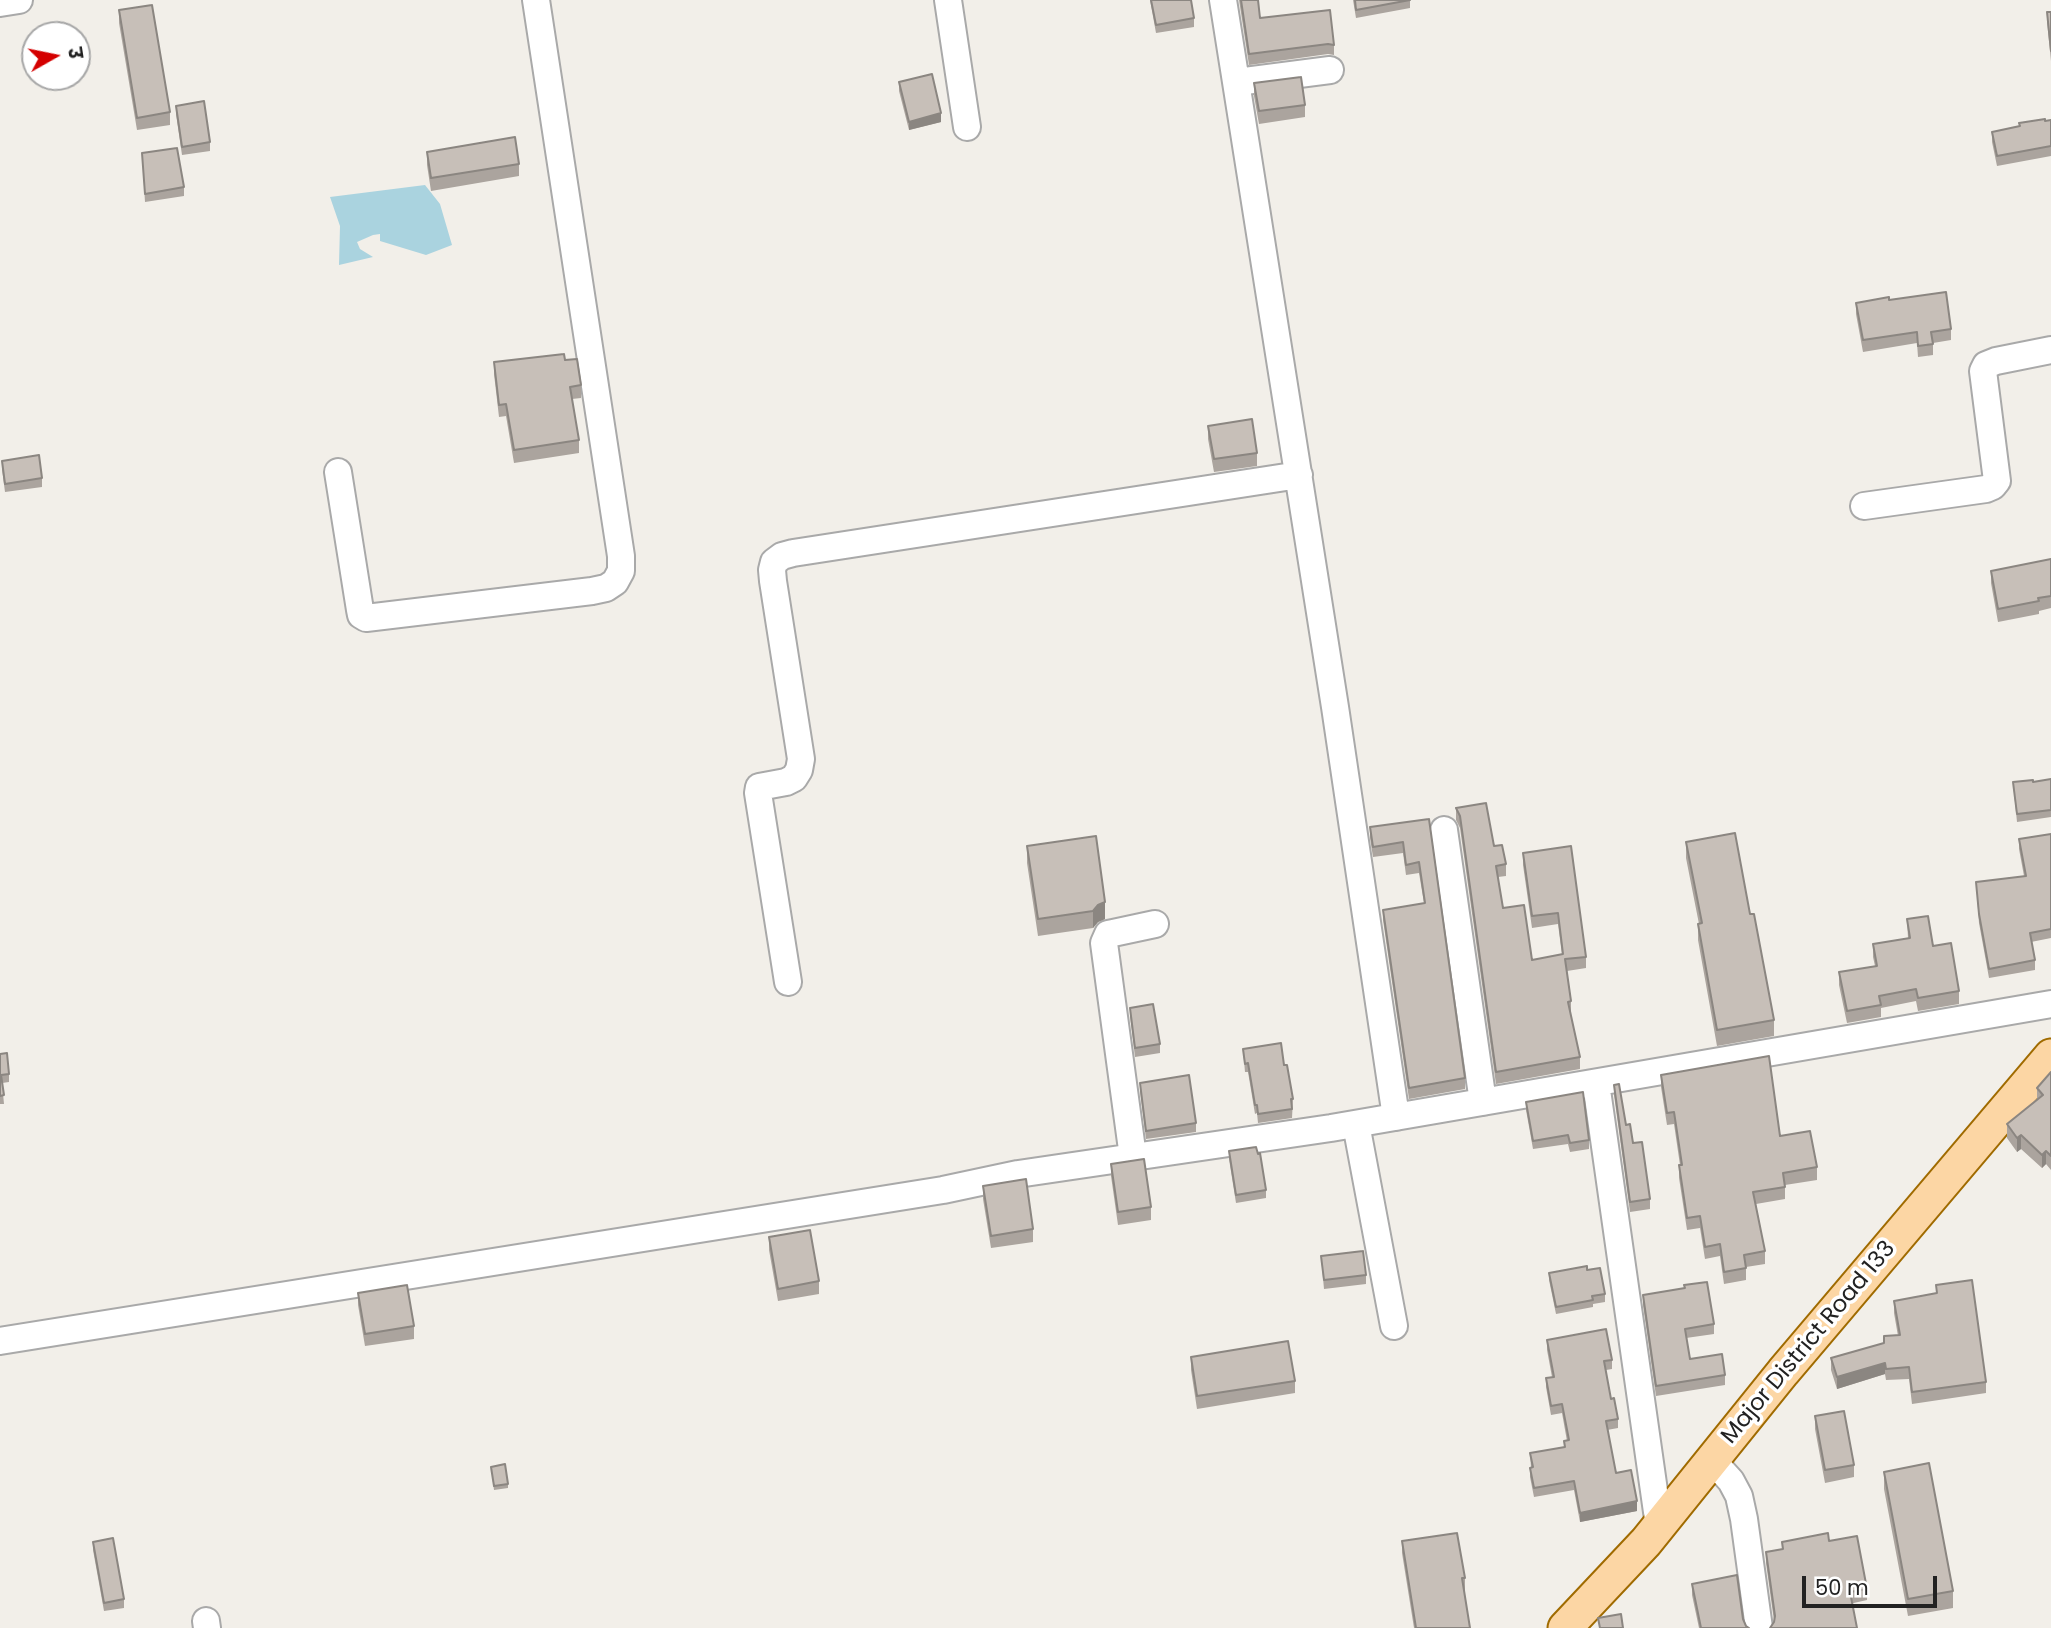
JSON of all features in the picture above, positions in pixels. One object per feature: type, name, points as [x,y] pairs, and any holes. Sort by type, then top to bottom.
[{"type":"main road","name":"Major District Road 133","points":[[1565,1628],[1659,1526],[1783,1372],[2051,1056]]},
{"type":"street","points":[[0,3],[19,0]]},
{"type":"street","points":[[338,472],[360,611],[366,618],[592,592],[615,582],[621,571],[621,556],[536,0]]},
{"type":"street","points":[[948,0],[967,127]]},
{"type":"street","points":[[1223,0],[1299,475],[1396,1117]]},
{"type":"street","points":[[1237,82],[1330,71]]},
{"type":"street","points":[[1864,506],[1993,486],[1997,481],[1983,371],[1986,365],[1996,361],[2051,351]]},
{"type":"street","points":[[788,982],[758,793],[759,787],[794,778],[801,760],[772,581],[774,562],[793,553],[1299,475]]},
{"type":"street","points":[[1444,830],[1483,1102]]},
{"type":"street","points":[[1133,1157],[1104,943],[1108,934],[1155,924]]},
{"type":"street","points":[[0,1340],[943,1190],[1018,1174],[1356,1124],[2051,1004]]},
{"type":"street","points":[[1597,1083],[1659,1526]]},
{"type":"street","points":[[1356,1124],[1394,1326]]},
{"type":"street","points":[[1712,1460],[1731,1481],[1739,1496],[1759,1628]]},
{"type":"water","points":[[425,185],[440,204],[452,245],[426,255],[380,241],[380,234],[373,235],[357,242],[360,249],[373,257],[339,265],[340,226],[330,197]]},
{"type":"building","points":[[1151,0],[1191,0],[1194,18],[1156,25]]},
{"type":"building","points":[[1241,0],[1258,0],[1260,18],[1330,10],[1334,45],[1249,54]]},
{"type":"building","points":[[1355,0],[1410,0],[1356,10]]},
{"type":"building","points":[[152,5],[170,112],[137,118],[119,10]]},
{"type":"building","points":[[2047,12],[2051,12],[2051,51]]},
{"type":"building","points":[[932,74],[941,113],[909,122],[899,82]]},
{"type":"building","points":[[1301,77],[1305,105],[1259,111],[1254,83]]},
{"type":"building","points":[[204,101],[210,142],[182,147],[176,106]]},
{"type":"building","points":[[2051,120],[2051,146],[1997,156],[1992,132],[2020,126],[2019,123]]},
{"type":"building","points":[[515,137],[519,164],[431,178],[427,152]]},
{"type":"building","points":[[177,148],[184,187],[145,194],[142,153]]},
{"type":"building","points":[[1946,292],[1951,329],[1931,332],[1933,344],[1918,346],[1917,332],[1863,340],[1856,303]]},
{"type":"building","points":[[564,354],[565,360],[577,359],[581,385],[570,387],[579,440],[514,450],[506,404],[499,405],[494,362]]},
{"type":"building","points":[[1252,419],[1257,453],[1214,459],[1208,426]]},
{"type":"building","points":[[39,455],[42,478],[5,484],[2,461]]},
{"type":"building","points":[[2051,559],[2051,596],[1998,609],[1991,571]]},
{"type":"building","points":[[2051,779],[2051,810],[2017,814],[2013,782]]},
{"type":"building","points":[[1486,803],[1494,846],[1502,845],[1506,864],[1496,866],[1503,908],[1524,905],[1532,960],[1563,954],[1558,913],[1532,916],[1523,853],[1571,846],[1586,957],[1565,959],[1571,1001],[1568,1002],[1580,1057],[1496,1072],[1460,816],[1456,808]]},
{"type":"building","points":[[1429,819],[1465,1078],[1409,1088],[1383,910],[1425,903],[1419,862],[1406,865],[1403,842],[1373,847],[1370,827]]},
{"type":"building","points":[[1735,833],[1774,1020],[1717,1030],[1698,924],[1702,923],[1686,842]]},
{"type":"building","points":[[2051,834],[2051,929],[2030,933],[2035,960],[1989,969],[1976,882],[2026,876],[2019,839]]},
{"type":"building","points":[[1096,836],[1105,902],[1093,911],[1038,919],[1027,846]]},
{"type":"building","points":[[1928,916],[1933,946],[1951,943],[1959,991],[1918,998],[1916,989],[1879,996],[1881,1005],[1847,1011],[1839,972],[1877,966],[1873,944],[1910,938],[1907,919]]},
{"type":"building","points":[[1153,1004],[1160,1044],[1135,1048],[1130,1008]]},
{"type":"building","points":[[1281,1043],[1293,1099],[1292,1109],[1258,1114],[1243,1049]]},
{"type":"building","points":[[7,1053],[9,1074],[1,1075],[4,1095],[0,1096],[0,1054]]},
{"type":"building","points":[[1769,1056],[1780,1136],[1810,1131],[1817,1167],[1783,1173],[1785,1187],[1753,1192],[1765,1251],[1744,1255],[1746,1268],[1724,1272],[1720,1244],[1705,1247],[1700,1216],[1687,1218],[1674,1112],[1667,1113],[1661,1075]]},
{"type":"building","points":[[2051,1072],[2051,1156],[2046,1151],[2042,1155],[2021,1135],[2017,1138],[2007,1124],[2043,1095],[2037,1088]]},
{"type":"building","points":[[1189,1075],[1196,1123],[1146,1131],[1140,1083]]},
{"type":"building","points":[[1619,1084],[1626,1125],[1630,1124],[1633,1143],[1642,1142],[1650,1199],[1630,1202],[1614,1085]]},
{"type":"building","points":[[1583,1092],[1589,1140],[1570,1143],[1568,1135],[1533,1141],[1526,1102]]},
{"type":"building","points":[[1256,1147],[1258,1154],[1260,1153],[1266,1190],[1236,1195],[1229,1151]]},
{"type":"building","points":[[1144,1159],[1151,1207],[1118,1212],[1111,1164]]},
{"type":"building","points":[[1026,1179],[1033,1229],[991,1236],[983,1186]]},
{"type":"building","points":[[810,1230],[819,1281],[778,1289],[769,1237]]},
{"type":"building","points":[[1363,1251],[1366,1275],[1324,1280],[1321,1256]]},
{"type":"building","points":[[1587,1266],[1587,1270],[1600,1268],[1605,1294],[1592,1296],[1593,1300],[1556,1307],[1549,1273]]},
{"type":"building","points":[[1972,1280],[1986,1382],[1912,1392],[1909,1367],[1886,1369],[1885,1363],[1837,1377],[1831,1358],[1884,1343],[1884,1336],[1900,1335],[1894,1301],[1937,1293],[1936,1285]]},
{"type":"building","points":[[1707,1282],[1714,1324],[1685,1329],[1690,1359],[1722,1354],[1725,1375],[1656,1386],[1643,1295]]},
{"type":"building","points":[[407,1285],[414,1326],[365,1334],[358,1293]]},
{"type":"building","points":[[1606,1329],[1612,1360],[1604,1361],[1611,1399],[1614,1398],[1618,1419],[1606,1421],[1616,1473],[1631,1470],[1637,1501],[1580,1513],[1574,1481],[1534,1488],[1530,1453],[1565,1447],[1564,1441],[1569,1440],[1562,1404],[1551,1406],[1546,1378],[1554,1377],[1547,1340]]},
{"type":"building","points":[[1288,1341],[1295,1381],[1197,1396],[1191,1357]]},
{"type":"building","points":[[1844,1411],[1854,1465],[1825,1470],[1815,1416]]},
{"type":"building","points":[[1929,1463],[1953,1591],[1908,1599],[1884,1472]]},
{"type":"building","points":[[505,1464],[508,1484],[494,1486],[491,1467]]},
{"type":"building","points":[[1457,1533],[1470,1628],[1416,1628],[1402,1541]]},
{"type":"building","points":[[1828,1533],[1829,1541],[1857,1536],[1867,1589],[1850,1592],[1857,1628],[1770,1628],[1775,1616],[1766,1552],[1783,1549],[1782,1542]]},
{"type":"building","points":[[113,1538],[124,1599],[104,1603],[93,1542]]},
{"type":"building","points":[[1737,1575],[1743,1619],[1749,1628],[1701,1628],[1692,1584]]},
{"type":"building","points":[[1621,1614],[1623,1628],[1600,1628],[1598,1618]]}]
